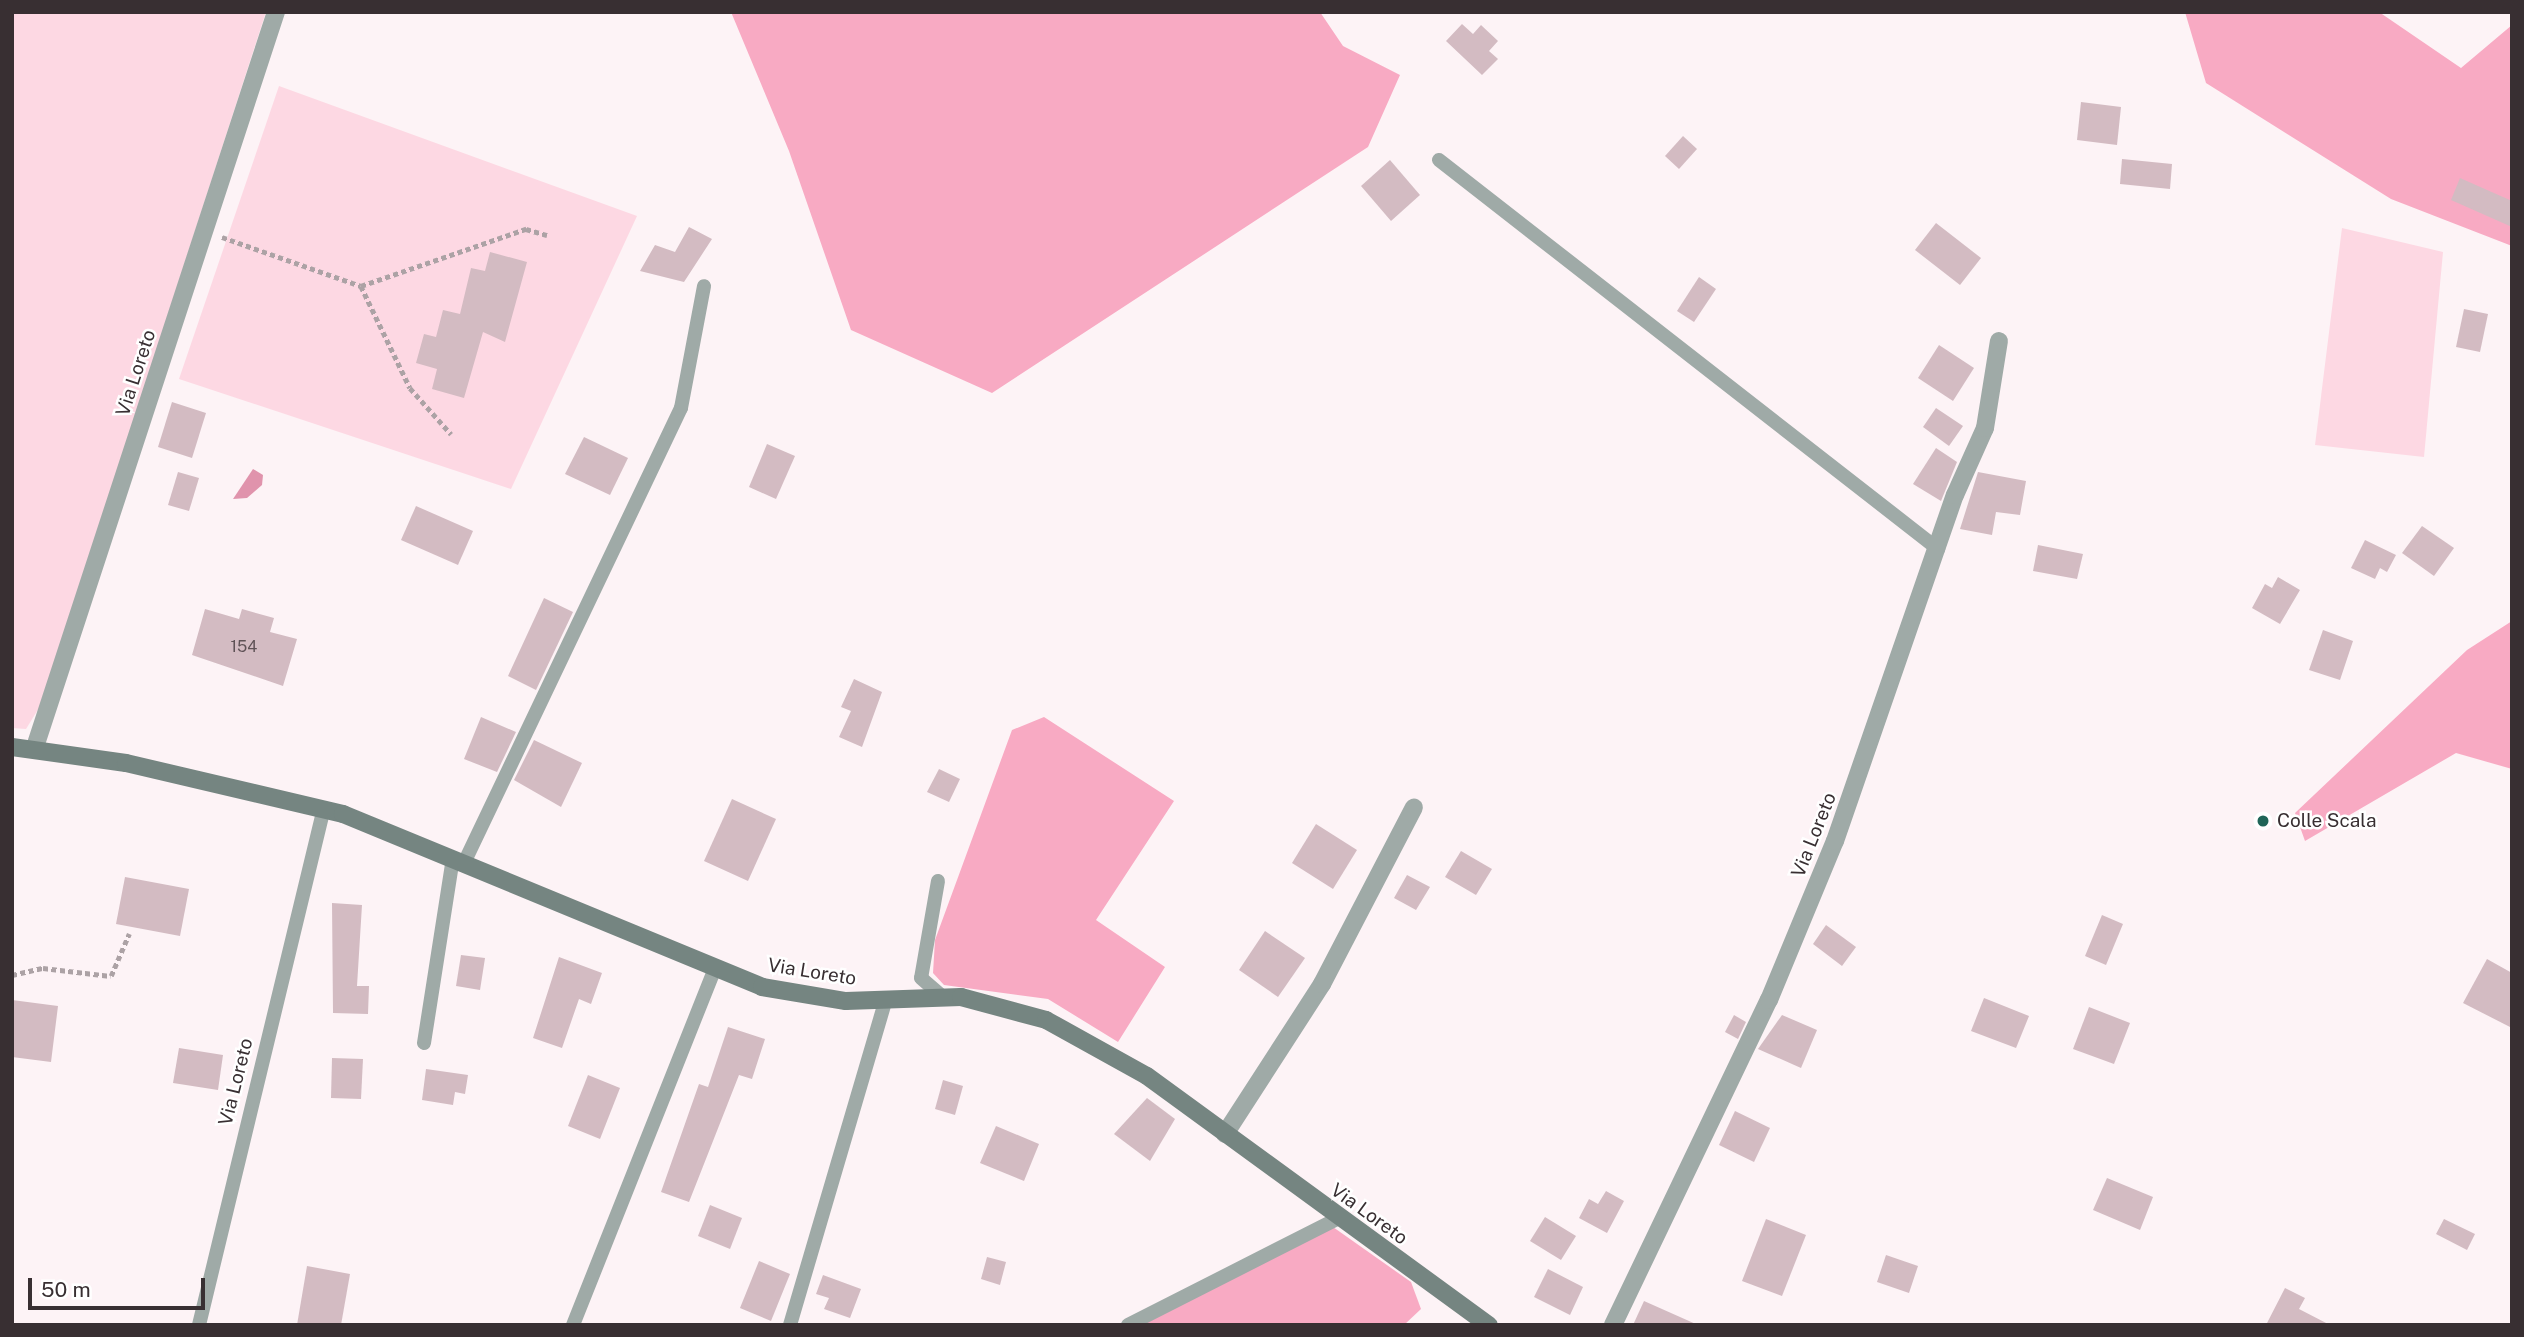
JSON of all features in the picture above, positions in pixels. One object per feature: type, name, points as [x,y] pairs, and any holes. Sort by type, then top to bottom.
[{"type":"street","name":"Via Loreto","points":[[35,747],[276,12]]},
{"type":"street","name":"Via Loreto","points":[[1613,1325],[1788,956],[1859,779],[1938,549],[1985,428],[1999,341]]},
{"type":"street","name":"Via Loreto","points":[[12,745],[35,747],[324,808],[459,860],[714,970],[782,992],[846,1002],[942,996],[1003,1006],[1062,1026],[1147,1076],[1489,1325]]},
{"type":"street","points":[[1225,1135],[1322,984],[1414,807]]},
{"type":"lane","points":[[1439,160],[1938,549]]},
{"type":"lane","points":[[424,1042],[459,860],[681,408],[704,286]]},
{"type":"lane","name":"Via Loreto","points":[[198,1325],[324,808]]},
{"type":"lane","points":[[938,881],[921,978],[942,996]]},
{"type":"lane","points":[[573,1325],[714,970]]},
{"type":"lane","points":[[790,1325],[886,999]]},
{"type":"lane","points":[[1128,1325],[1339,1218]]},
{"type":"path","points":[[204,231],[361,286],[526,229],[547,235]]},
{"type":"path","points":[[361,286],[410,388],[451,434]]},
{"type":"path","points":[[12,975],[43,968],[111,976],[129,934]]},
{"type":"shaded area","points":[[12,12],[266,12],[42,703],[26,729],[12,728]]},
{"type":"shaded area","points":[[731,12],[1320,12],[1343,46],[1400,75],[1368,147],[992,393],[851,330],[789,151]]},
{"type":"shaded area","points":[[2185,12],[2379,12],[2461,68],[2512,25],[2512,246],[2391,199],[2206,83]]},
{"type":"shaded area","points":[[279,86],[637,216],[511,489],[179,379]]},
{"type":"shaded area","points":[[2342,228],[2443,252],[2424,457],[2315,445]]},
{"type":"shaded area","points":[[253,469],[263,475],[262,485],[247,498],[233,499]]},
{"type":"shaded area","points":[[2512,621],[2512,769],[2456,753],[2305,841],[2295,813],[2467,650]]},
{"type":"shaded area","points":[[1044,717],[1174,801],[1096,920],[1165,967],[1118,1042],[1048,999],[944,985],[933,973],[935,940],[1012,730]]},
{"type":"shaded area","points":[[1333,1227],[1411,1282],[1421,1309],[1404,1325],[1136,1325]]},
{"type":"building","points":[[1462,24],[1473,34],[1481,25],[1498,41],[1489,51],[1498,59],[1482,75],[1446,41]]},
{"type":"building","points":[[2081,102],[2121,107],[2117,145],[2077,140]]},
{"type":"building","points":[[1683,136],[1697,149],[1679,169],[1665,156]]},
{"type":"building","points":[[2122,159],[2172,164],[2170,189],[2120,184]]},
{"type":"building","points":[[1390,160],[1420,195],[1391,221],[1361,186]]},
{"type":"building","points":[[2460,178],[2512,201],[2512,227],[2451,200]]},
{"type":"building","points":[[1936,223],[1981,258],[1960,285],[1915,250]]},
{"type":"building","points":[[689,227],[712,239],[684,282],[640,271],[655,245],[675,252]]},
{"type":"building","points":[[490,252],[527,262],[505,342],[483,332],[464,398],[432,389],[437,369],[416,363],[424,334],[436,337],[443,310],[460,314],[471,268],[485,271]]},
{"type":"building","points":[[1699,277],[1716,289],[1694,322],[1677,311]]},
{"type":"building","points":[[2464,309],[2488,314],[2480,352],[2456,347]]},
{"type":"building","points":[[1939,345],[1974,368],[1953,401],[1918,378]]},
{"type":"building","points":[[172,402],[206,413],[192,458],[158,447]]},
{"type":"building","points":[[1936,408],[1963,426],[1949,446],[1923,427]]},
{"type":"building","points":[[584,437],[628,458],[610,495],[565,474]]},
{"type":"building","points":[[767,444],[795,456],[776,499],[749,487]]},
{"type":"building","points":[[1936,448],[1957,462],[1941,501],[1913,484]]},
{"type":"building","points":[[178,472],[199,478],[189,511],[168,505]]},
{"type":"building","points":[[1978,472],[2026,481],[2020,515],[1996,512],[1992,535],[1960,529]]},
{"type":"building","points":[[416,506],[473,531],[458,565],[401,540]]},
{"type":"building","points":[[2422,526],[2454,548],[2434,576],[2402,553]]},
{"type":"building","points":[[2365,540],[2396,555],[2387,572],[2380,568],[2375,579],[2351,568]]},
{"type":"building","points":[[2038,545],[2083,554],[2077,579],[2033,571]]},
{"type":"building","points":[[2278,577],[2300,590],[2280,624],[2252,608],[2265,584],[2272,588]]},
{"type":"building","points":[[544,598],[573,612],[536,690],[508,676]]},
{"type":"building","points":[[205,609],[239,619],[242,609],[274,618],[270,632],[297,639],[283,686],[192,655]]},
{"type":"building","points":[[2323,630],[2353,641],[2340,680],[2309,670]]},
{"type":"building","points":[[854,679],[882,692],[862,747],[839,737],[851,711],[841,707]]},
{"type":"building","points":[[481,717],[516,732],[497,772],[464,759]]},
{"type":"building","points":[[534,740],[582,763],[561,807],[514,780]]},
{"type":"building","points":[[939,769],[960,779],[949,802],[927,792]]},
{"type":"building","points":[[732,799],[776,819],[748,881],[704,861]]},
{"type":"building","points":[[1316,824],[1357,850],[1333,889],[1292,863]]},
{"type":"building","points":[[1461,851],[1492,869],[1476,895],[1445,877]]},
{"type":"building","points":[[1407,875],[1430,887],[1416,910],[1394,898]]},
{"type":"building","points":[[125,877],[189,889],[180,936],[116,924]]},
{"type":"building","points":[[332,903],[362,905],[357,986],[369,986],[368,1014],[333,1013]]},
{"type":"building","points":[[2102,915],[2123,924],[2106,965],[2085,956]]},
{"type":"building","points":[[1826,925],[1856,947],[1842,966],[1813,944]]},
{"type":"building","points":[[1265,931],[1305,958],[1278,997],[1239,970]]},
{"type":"building","points":[[461,955],[485,958],[480,990],[456,986]]},
{"type":"building","points":[[559,957],[602,973],[591,1004],[579,999],[562,1048],[533,1038]]},
{"type":"building","points":[[2487,959],[2512,973],[2512,1028],[2463,1003]]},
{"type":"building","points":[[1984,998],[2029,1016],[2016,1048],[1971,1031]]},
{"type":"building","points":[[12,1000],[58,1006],[51,1062],[12,1057]]},
{"type":"building","points":[[2089,1007],[2130,1023],[2114,1064],[2073,1049]]},
{"type":"building","points":[[1734,1015],[1746,1022],[1738,1039],[1725,1032]]},
{"type":"building","points":[[1782,1015],[1817,1030],[1801,1068],[1758,1049]]},
{"type":"building","points":[[728,1027],[765,1039],[752,1079],[739,1075],[689,1202],[661,1192],[699,1084],[708,1087]]},
{"type":"building","points":[[179,1048],[223,1055],[218,1090],[173,1083]]},
{"type":"building","points":[[332,1058],[363,1059],[361,1099],[331,1098]]},
{"type":"building","points":[[426,1069],[468,1075],[465,1094],[455,1092],[453,1105],[422,1100]]},
{"type":"building","points":[[588,1075],[620,1088],[600,1139],[568,1126]]},
{"type":"building","points":[[943,1080],[963,1086],[955,1115],[935,1109]]},
{"type":"building","points":[[1147,1098],[1175,1119],[1150,1161],[1114,1134]]},
{"type":"building","points":[[1735,1111],[1770,1128],[1754,1162],[1719,1145]]},
{"type":"building","points":[[996,1126],[1039,1144],[1024,1181],[980,1163]]},
{"type":"building","points":[[2107,1178],[2153,1197],[2140,1230],[2093,1210]]},
{"type":"building","points":[[1606,1191],[1624,1201],[1607,1233],[1579,1218],[1589,1199],[1598,1204]]},
{"type":"building","points":[[710,1205],[742,1218],[730,1249],[698,1236]]},
{"type":"building","points":[[1545,1217],[1576,1236],[1561,1260],[1530,1241]]},
{"type":"building","points":[[1766,1219],[1806,1235],[1782,1296],[1742,1281]]},
{"type":"building","points":[[2444,1219],[2475,1234],[2467,1250],[2436,1234]]},
{"type":"building","points":[[1886,1255],[1918,1266],[1909,1293],[1877,1282]]},
{"type":"building","points":[[987,1257],[1006,1262],[1000,1285],[981,1279]]},
{"type":"building","points":[[759,1261],[790,1274],[771,1321],[740,1308]]},
{"type":"building","points":[[307,1266],[350,1274],[341,1325],[297,1325]]},
{"type":"building","points":[[1548,1269],[1583,1287],[1570,1315],[1534,1297]]},
{"type":"building","points":[[823,1275],[861,1289],[850,1318],[824,1309],[829,1298],[816,1294]]},
{"type":"building","points":[[2285,1288],[2305,1298],[2299,1309],[2330,1325],[2266,1325]]},
{"type":"building","points":[[1644,1301],[1698,1325],[1633,1325]]},
{"type":"place","name":"Colle Scala","points":[[2263,821]]}]
